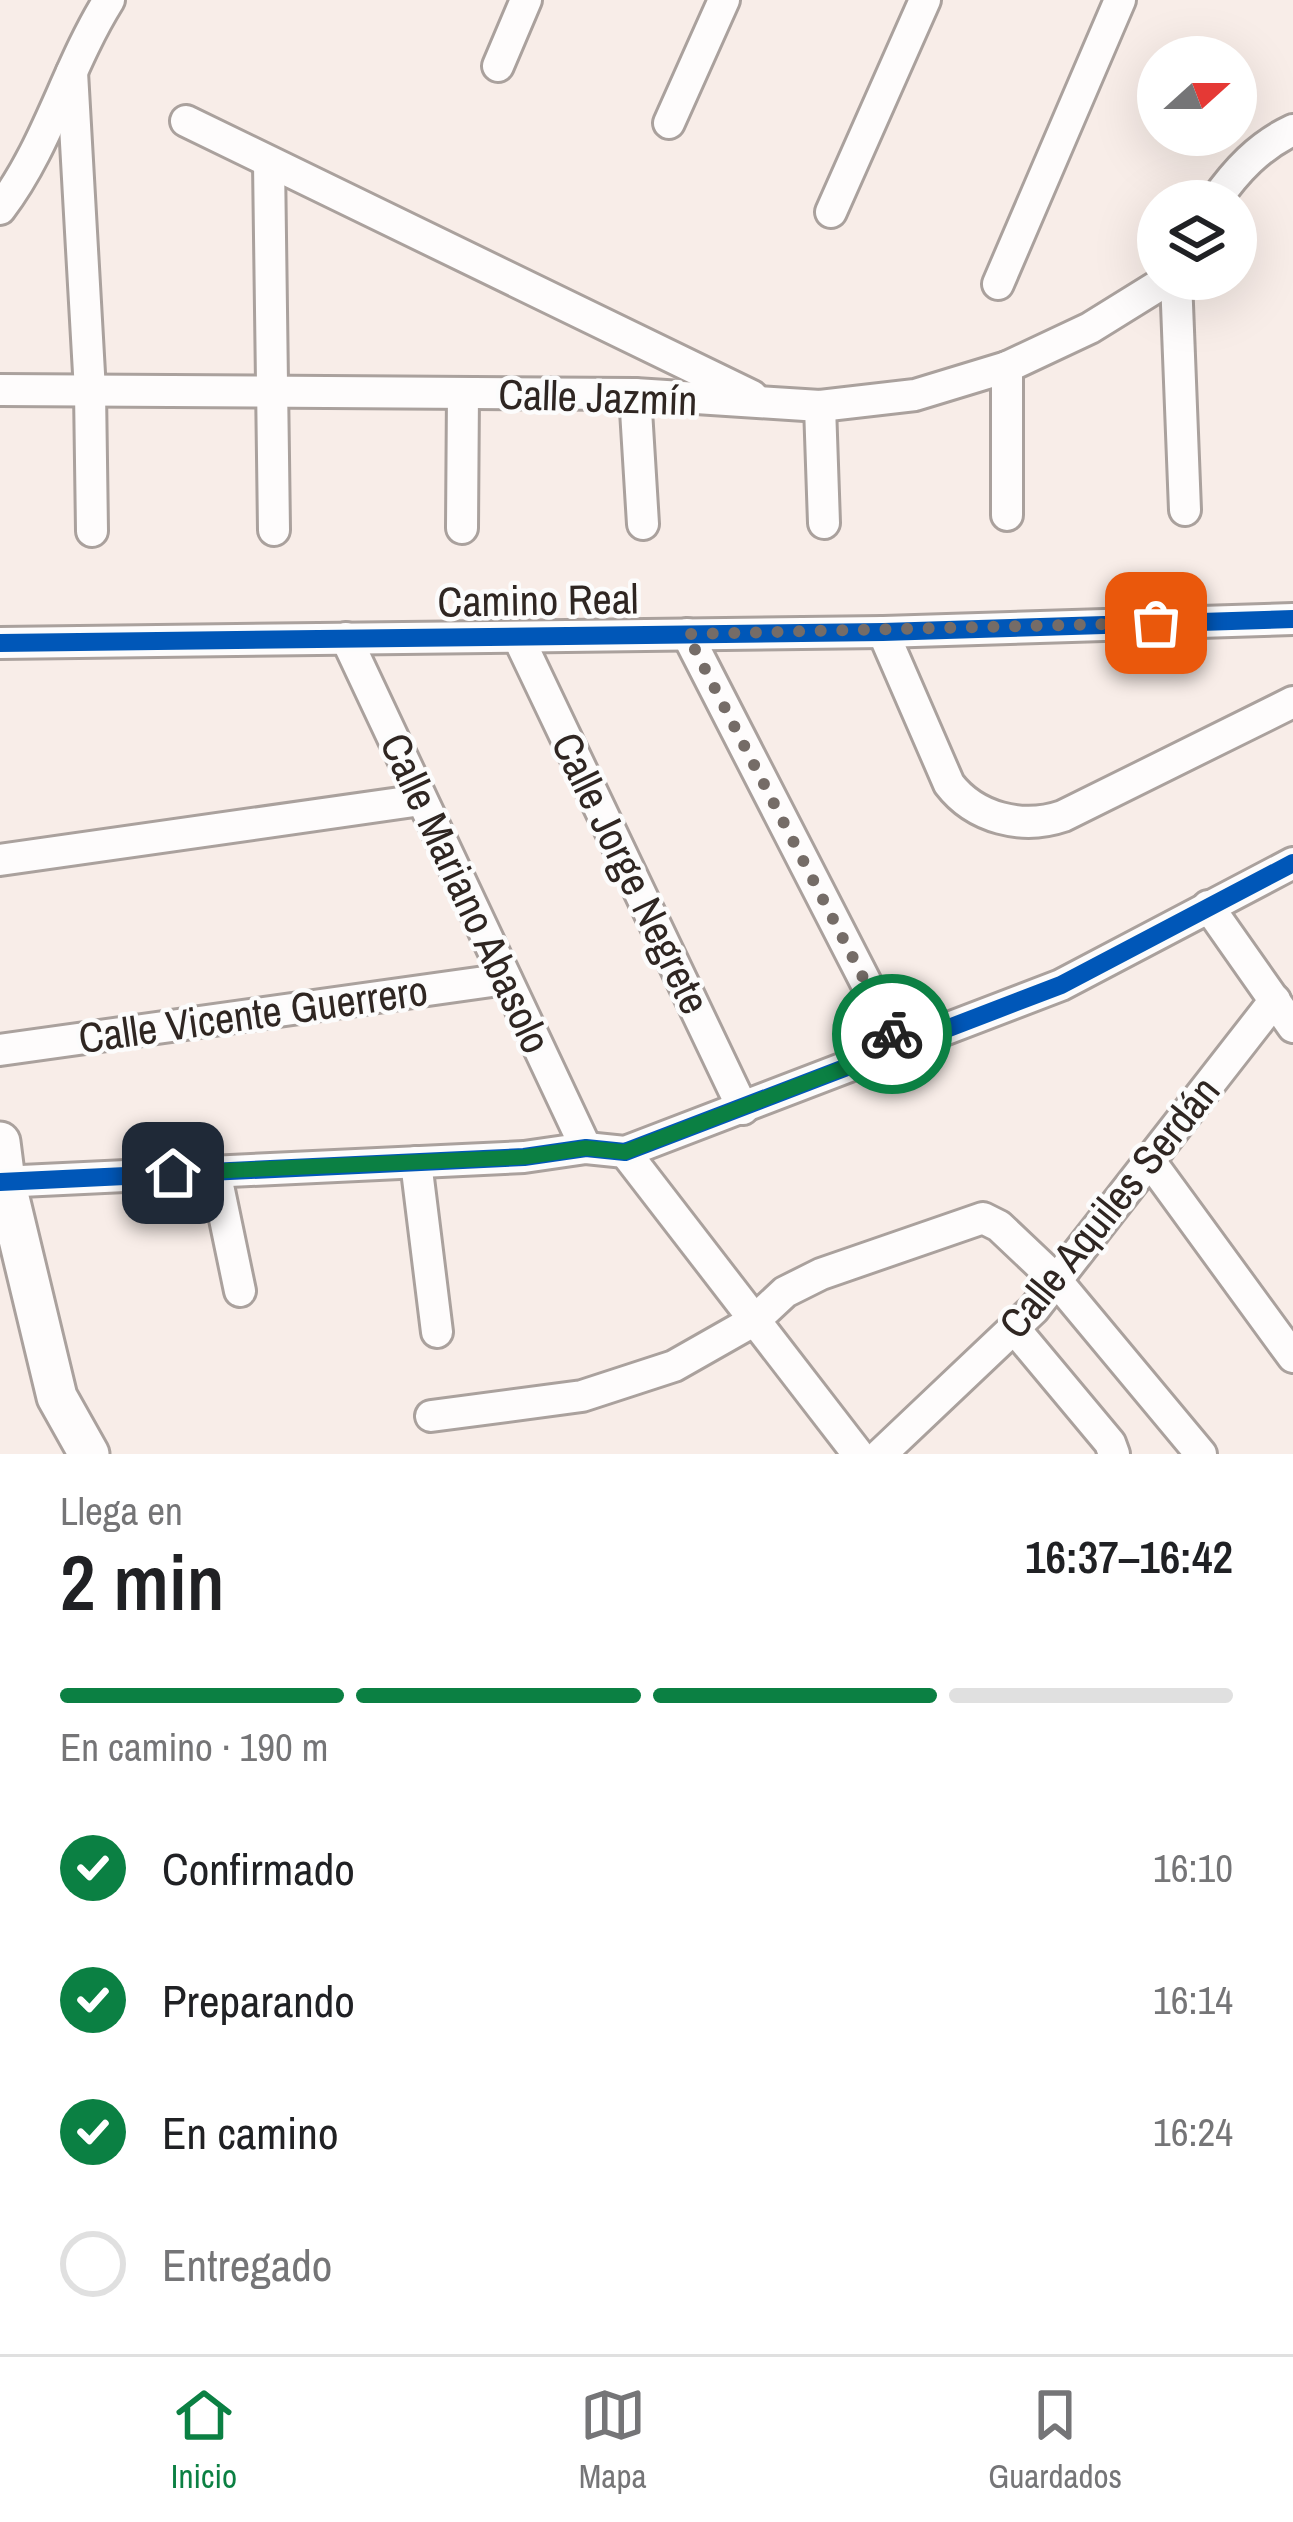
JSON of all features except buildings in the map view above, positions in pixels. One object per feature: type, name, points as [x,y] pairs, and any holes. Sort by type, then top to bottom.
[{"type":"street","points":[[0,209],[24,178],[109,0]]},
{"type":"street","points":[[498,66],[526,0]]},
{"type":"street","points":[[669,123],[724,0]]},
{"type":"street","points":[[831,212],[925,0]]},
{"type":"street","points":[[998,284],[1120,0]]},
{"type":"street","points":[[72,72],[90,391],[92,531]]},
{"type":"street","points":[[186,121],[768,404]]},
{"type":"street","points":[[1229,180],[1293,130]]},
{"type":"street","points":[[269,163],[274,530]]},
{"type":"street","name":"Calle Jazmín","points":[[0,391],[635,394],[820,406],[915,395],[1007,367],[1137,300]]},
{"type":"street","points":[[1174,300],[1185,510]]},
{"type":"street","points":[[1007,367],[1007,515]]},
{"type":"street","points":[[462,528],[463,393]]},
{"type":"street","points":[[635,394],[643,524]]},
{"type":"street","points":[[820,406],[824,523]]},
{"type":"street","name":"Camino Real","points":[[0,644],[883,632],[1293,619]]},
{"type":"street","points":[[883,632],[949,784],[962,801],[980,811],[1024,823],[1063,816],[1293,702]]},
{"type":"street","points":[[687,634],[899,1047]]},
{"type":"street","name":"Calle Jorge Negrete","points":[[518,637],[743,1109]]},
{"type":"street","name":"Calle Mariano Abasolo","points":[[346,638],[586,1148]]},
{"type":"street","points":[[0,860],[421,800]]},
{"type":"street","points":[[89,1454],[57,1397],[2,1168],[215,1171],[524,1157],[586,1148],[625,1152],[1060,985],[1293,863]]},
{"type":"street","points":[[1208,906],[1293,1027]]},
{"type":"street","name":"Calle Vicente Guerrero","points":[[0,1050],[506,979]]},
{"type":"street","name":"Calle Aquiles Serdán","points":[[881,1454],[1014,1328],[1056,1280],[1275,1000]]},
{"type":"street","points":[[625,1152],[858,1454]]},
{"type":"street","points":[[1150,1161],[1293,1357]]},
{"type":"street","points":[[416,1162],[437,1332]]},
{"type":"street","points":[[215,1171],[239,1291]]},
{"type":"street","points":[[431,1416],[582,1396],[674,1366],[755,1320],[785,1292],[821,1274],[983,1218],[1000,1226],[1056,1280],[1201,1454]]},
{"type":"street","points":[[1014,1328],[1110,1443],[1114,1454]]},
{"type":"cycle path","points":[[0,643],[883,632],[1293,619]]},
{"type":"cycle path","points":[[0,1182],[524,1157],[586,1148],[625,1152],[1061,985],[1293,863]]},
{"type":"way so far","points":[[892,1034],[687,634],[1156,623]]},
{"type":"route","points":[[173,1173],[524,1157],[586,1148],[625,1152],[899,1047],[892,1034]]}]
